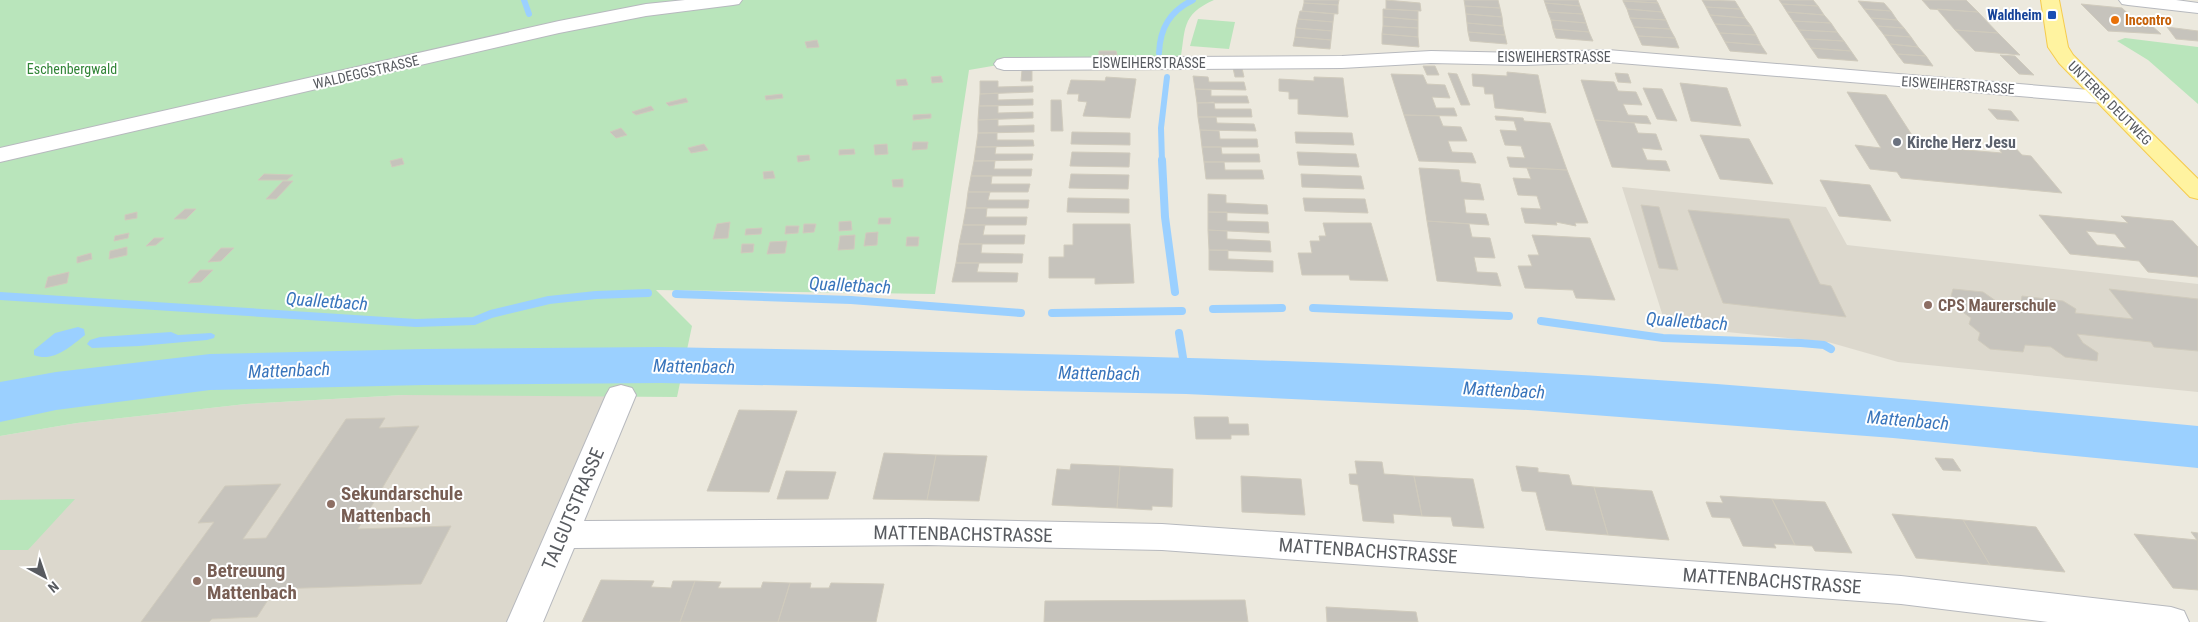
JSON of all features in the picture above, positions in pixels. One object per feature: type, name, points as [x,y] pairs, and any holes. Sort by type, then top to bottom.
[{"type":"main road","name":"UNTERER DEUTWEG","points":[[2050,0],[2058,48],[2066,59],[2198,191]]},
{"type":"street","name":"WALDEGGSTRASSE","points":[[0,155],[559,27],[646,10],[733,0]]},
{"type":"street","points":[[2128,0],[2198,8]]},
{"type":"street","name":"EISWEIHERSTRASSE","points":[[1004,64],[1342,62],[1439,57],[1523,59],[1608,56],[2102,97]]},
{"type":"street","name":"TALGUTSTRASSE","points":[[525,622],[621,396]]},
{"type":"street","name":"MATTENBACHSTRASSE","points":[[562,535],[927,532],[1162,536],[1901,590],[2171,622]]},
{"type":"shaded area","name":"CPS Maurerschule","points":[[1622,187],[1826,207],[1847,245],[2198,284],[2198,392],[1898,362],[1828,342],[1666,326]]},
{"type":"shaded area","points":[[403,395],[621,395],[525,622],[0,622],[0,436],[77,423],[246,404]]},
{"type":"green space","name":"Eschenbergwald","points":[[0,0],[1214,0],[1195,12],[1186,25],[1180,62],[1004,64],[969,70],[935,294],[656,290],[692,326],[677,397],[403,395],[246,404],[77,423],[0,436]]},
{"type":"green space","points":[[1198,19],[1235,22],[1229,49],[1190,46]]},
{"type":"green space","points":[[2125,38],[2198,47],[2198,104],[2148,60],[2117,41]]},
{"type":"green space","points":[[75,499],[28,550],[0,550],[0,500]]},
{"type":"water","points":[[78,327],[84,329],[85,335],[68,348],[48,357],[34,355],[34,350],[55,333]]},
{"type":"water","points":[[171,332],[178,335],[211,333],[215,335],[214,338],[207,340],[139,346],[92,348],[87,344],[90,340],[100,337]]},
{"type":"building","points":[[1304,0],[1339,0],[1338,5],[1304,3]]},
{"type":"building","points":[[1386,0],[1420,3],[1421,11],[1386,9]]},
{"type":"building","points":[[1464,0],[1498,0],[1500,8],[1465,6]]},
{"type":"building","points":[[1544,0],[1578,0],[1580,6],[1545,3]]},
{"type":"building","points":[[1656,0],[1658,3],[1623,1]]},
{"type":"building","points":[[1702,0],[1735,1],[1740,9],[1706,7]]},
{"type":"building","points":[[1779,0],[1813,0],[1818,6],[1782,4]]},
{"type":"building","points":[[1922,0],[1966,0],[1978,12],[1930,9]]},
{"type":"building","points":[[1623,1],[1658,3],[1662,12],[1627,9]]},
{"type":"building","points":[[1858,1],[1884,3],[1891,11],[1864,9]]},
{"type":"building","points":[[1304,3],[1338,5],[1338,14],[1302,11]]},
{"type":"building","points":[[1545,3],[1580,6],[1583,14],[1548,12]]},
{"type":"building","points":[[1782,4],[1818,6],[1824,15],[1787,12]]},
{"type":"building","points":[[2081,4],[2122,8],[2138,23],[2150,24],[2161,34],[2108,31]]},
{"type":"building","points":[[1465,6],[1500,8],[1502,17],[1466,14]]},
{"type":"building","points":[[1706,7],[1740,9],[1745,18],[1710,15]]},
{"type":"building","points":[[1383,9],[1418,11],[1418,20],[1383,17]]},
{"type":"building","points":[[1627,9],[1662,12],[1666,20],[1630,18]]},
{"type":"building","points":[[1864,9],[1891,11],[1897,20],[1871,18]]},
{"type":"building","points":[[1937,9],[1978,12],[1998,33],[1955,30]]},
{"type":"building","points":[[1300,11],[1334,14],[1333,22],[1298,19]]},
{"type":"building","points":[[1548,12],[1583,14],[1586,23],[1551,20]]},
{"type":"building","points":[[1787,12],[1824,15],[1831,23],[1793,21]]},
{"type":"building","points":[[1466,14],[1502,17],[1503,26],[1467,23]]},
{"type":"building","points":[[1710,15],[1745,18],[1751,26],[1715,24]]},
{"type":"building","points":[[1383,17],[1418,20],[1418,28],[1383,26]]},
{"type":"building","points":[[1630,18],[1666,20],[1670,29],[1634,27]]},
{"type":"building","points":[[1871,18],[1897,20],[1904,28],[1877,26]]},
{"type":"building","points":[[1298,19],[1333,22],[1332,31],[1296,28]]},
{"type":"building","points":[[1551,20],[1586,23],[1589,32],[1553,29]]},
{"type":"building","points":[[1793,21],[1831,23],[1837,32],[1799,30]]},
{"type":"building","points":[[1467,23],[1503,26],[1505,35],[1468,32]]},
{"type":"building","points":[[1715,24],[1751,26],[1756,35],[1720,33]]},
{"type":"building","points":[[1383,26],[1418,28],[1418,37],[1382,34]]},
{"type":"building","points":[[1877,26],[1904,28],[1911,37],[1884,35]]},
{"type":"building","points":[[1634,27],[1670,29],[1675,38],[1638,36]]},
{"type":"building","points":[[2167,27],[2198,31],[2198,41],[2176,39]]},
{"type":"building","points":[[1296,28],[1332,31],[1331,40],[1295,37]]},
{"type":"building","points":[[1553,29],[1589,32],[1593,41],[1556,38]]},
{"type":"building","points":[[1799,30],[1837,32],[1844,41],[1805,39]]},
{"type":"building","points":[[1955,30],[1998,33],[2020,55],[1975,51]]},
{"type":"building","points":[[1468,32],[1505,35],[1507,44],[1470,41]]},
{"type":"building","points":[[1720,33],[1756,35],[1761,45],[1725,42]]},
{"type":"building","points":[[1382,34],[1418,37],[1419,47],[1382,44]]},
{"type":"building","points":[[1884,35],[1911,37],[1918,47],[1890,44]]},
{"type":"building","points":[[1638,36],[1675,38],[1679,48],[1642,45]]},
{"type":"building","points":[[1295,37],[1331,40],[1330,49],[1293,46]]},
{"type":"building","points":[[1805,39],[1844,41],[1851,51],[1811,48]]},
{"type":"building","points":[[817,40],[819,47],[807,48],[805,42]]},
{"type":"building","points":[[1725,42],[1761,45],[1767,54],[1730,51]]},
{"type":"building","points":[[1890,44],[1918,47],[1926,56],[1897,54]]},
{"type":"building","points":[[1811,48],[1851,51],[1858,61],[1818,58]]},
{"type":"building","points":[[1099,51],[1116,51],[1117,55],[1099,55]]},
{"type":"building","points":[[1897,54],[1926,56],[1933,66],[1904,63]]},
{"type":"building","points":[[2000,55],[2015,56],[2034,75],[2019,74]]},
{"type":"building","points":[[1423,66],[1435,66],[1439,75],[1427,75]]},
{"type":"building","points":[[1233,68],[1242,68],[1244,77],[1235,77]]},
{"type":"building","points":[[1022,70],[1032,70],[1032,81],[1021,81]]},
{"type":"building","points":[[1507,72],[1538,75],[1546,113],[1495,108],[1493,94],[1485,94],[1484,87],[1473,86],[1472,74],[1507,76]]},
{"type":"building","points":[[1448,73],[1457,74],[1470,105],[1461,105]]},
{"type":"building","points":[[1615,73],[1628,74],[1631,83],[1618,82]]},
{"type":"building","points":[[1391,74],[1423,75],[1427,84],[1445,85],[1450,98],[1432,97],[1436,108],[1454,108],[1457,116],[1404,115]]},
{"type":"building","points":[[941,76],[943,82],[932,83],[931,77]]},
{"type":"building","points":[[1193,76],[1208,77],[1209,82],[1244,82],[1246,90],[1195,89]]},
{"type":"building","points":[[1106,77],[1136,79],[1130,118],[1083,116],[1087,102],[1078,101],[1079,94],[1067,94],[1071,80],[1105,81]]},
{"type":"building","points":[[1314,77],[1343,78],[1348,117],[1298,114],[1298,99],[1289,99],[1289,92],[1279,91],[1279,79],[1314,81]]},
{"type":"building","points":[[906,79],[908,85],[897,86],[896,80]]},
{"type":"building","points":[[1581,80],[1614,82],[1618,91],[1636,92],[1642,105],[1623,104],[1628,115],[1647,116],[1651,124],[1595,120]]},
{"type":"building","points":[[980,81],[998,81],[998,87],[1033,86],[1033,92],[980,94]]},
{"type":"building","points":[[1680,83],[1727,88],[1741,126],[1691,121]]},
{"type":"building","points":[[1643,88],[1662,89],[1677,121],[1657,119]]},
{"type":"building","points":[[1195,89],[1211,90],[1211,96],[1247,96],[1249,103],[1197,103]]},
{"type":"building","name":"Kirche Herz Jesu","points":[[1847,92],[1886,95],[1919,146],[2002,153],[1993,142],[2012,144],[2022,155],[2031,156],[2062,193],[1901,178],[1897,172],[1870,169],[1855,145],[1881,148]]},
{"type":"building","points":[[998,93],[998,100],[1033,99],[1033,105],[979,106],[980,94]]},
{"type":"building","points":[[782,94],[783,98],[766,100],[765,96]]},
{"type":"building","points":[[686,98],[688,102],[669,106],[666,103]]},
{"type":"building","points":[[1051,100],[1061,100],[1063,131],[1051,131]]},
{"type":"building","points":[[1214,102],[1215,109],[1251,109],[1252,117],[1198,117],[1197,103]]},
{"type":"building","points":[[651,106],[654,110],[636,115],[632,112]]},
{"type":"building","points":[[979,106],[998,106],[998,113],[1033,112],[1033,118],[978,120]]},
{"type":"building","points":[[1988,109],[2011,111],[2019,121],[1997,119]]},
{"type":"building","points":[[931,114],[931,118],[913,120],[913,115]]},
{"type":"building","points":[[1404,115],[1439,116],[1443,126],[1461,127],[1467,141],[1448,141],[1452,152],[1472,153],[1476,163],[1419,161]]},
{"type":"building","points":[[1495,116],[1523,118],[1524,121],[1550,123],[1567,170],[1510,167],[1507,157],[1525,158],[1521,146],[1505,145],[1500,130],[1517,131],[1514,121],[1496,120]]},
{"type":"building","points":[[1198,117],[1216,117],[1217,123],[1254,124],[1256,131],[1200,130]]},
{"type":"building","points":[[998,119],[998,126],[1034,125],[1034,132],[978,133],[978,120]]},
{"type":"building","points":[[1595,120],[1634,123],[1638,133],[1656,134],[1662,150],[1642,148],[1647,160],[1666,161],[1670,171],[1612,167]]},
{"type":"building","points":[[621,128],[627,135],[616,138],[610,132]]},
{"type":"building","points":[[1200,130],[1219,131],[1220,139],[1257,139],[1258,147],[1202,147]]},
{"type":"building","points":[[1072,132],[1130,133],[1130,145],[1071,144]]},
{"type":"building","points":[[1295,132],[1352,133],[1354,145],[1296,143]]},
{"type":"building","points":[[978,133],[997,133],[997,140],[1033,140],[1034,146],[976,147]]},
{"type":"building","points":[[1700,135],[1749,139],[1773,184],[1720,179]]},
{"type":"building","points":[[913,142],[928,142],[927,149],[912,150]]},
{"type":"building","points":[[704,144],[708,150],[691,153],[688,148]]},
{"type":"building","points":[[887,144],[888,154],[875,155],[874,145]]},
{"type":"building","points":[[976,147],[996,147],[995,154],[1033,154],[1032,160],[974,161]]},
{"type":"building","points":[[1202,147],[1221,147],[1222,154],[1259,154],[1260,162],[1204,162]]},
{"type":"building","points":[[854,149],[855,154],[839,155],[839,150]]},
{"type":"building","points":[[1072,152],[1130,153],[1129,167],[1070,166]]},
{"type":"building","points":[[1297,152],[1356,154],[1359,167],[1299,165]]},
{"type":"building","points":[[809,155],[810,160],[798,162],[797,156]]},
{"type":"building","points":[[402,158],[404,164],[392,167],[390,161]]},
{"type":"building","points":[[974,161],[995,161],[994,169],[1032,169],[1031,176],[971,176]]},
{"type":"building","points":[[1204,162],[1224,162],[1225,170],[1262,170],[1264,179],[1206,179]]},
{"type":"building","points":[[1419,168],[1459,170],[1461,182],[1480,184],[1484,200],[1464,199],[1466,213],[1486,214],[1489,225],[1427,221]]},
{"type":"building","points":[[1527,168],[1567,170],[1588,223],[1575,223],[1576,226],[1556,222],[1557,225],[1525,223],[1521,208],[1541,209],[1537,196],[1518,195],[1513,178],[1531,179]]},
{"type":"building","points":[[773,171],[775,178],[764,179],[763,172]]},
{"type":"building","points":[[264,174],[293,175],[287,180],[258,180]]},
{"type":"building","points":[[1071,174],[1129,175],[1128,189],[1069,188]]},
{"type":"building","points":[[1301,174],[1361,176],[1364,189],[1302,187]]},
{"type":"building","points":[[971,176],[992,176],[991,184],[1030,184],[1028,192],[968,192]]},
{"type":"building","points":[[903,179],[903,187],[893,187],[892,180]]},
{"type":"building","points":[[1820,180],[1870,185],[1891,221],[1839,216]]},
{"type":"building","points":[[283,181],[293,181],[276,199],[266,199]]},
{"type":"building","points":[[968,192],[990,192],[988,200],[1029,200],[1028,208],[966,208]]},
{"type":"building","points":[[1208,194],[1226,195],[1226,203],[1267,205],[1268,214],[1208,212]]},
{"type":"building","points":[[1068,198],[1129,199],[1129,213],[1067,212]]},
{"type":"building","points":[[1303,198],[1365,199],[1368,213],[1305,211]]},
{"type":"building","points":[[1641,205],[1659,207],[1678,270],[1659,268]]},
{"type":"building","points":[[966,208],[987,208],[986,217],[1027,217],[1026,225],[963,225]]},
{"type":"building","points":[[185,209],[196,209],[186,219],[174,219]]},
{"type":"building","points":[[1688,210],[1789,219],[1820,284],[1831,286],[1846,317],[1723,303]]},
{"type":"building","points":[[137,212],[137,218],[125,220],[125,215]]},
{"type":"building","points":[[1208,212],[1227,212],[1227,221],[1268,222],[1269,233],[1208,230]]},
{"type":"building","points":[[2039,215],[2128,223],[2121,216],[2173,221],[2198,247],[2198,277],[2148,272],[2139,261],[2070,254]],"holes":[[[2086,231],[2115,234],[2126,248],[2097,245]]]},
{"type":"building","points":[[879,218],[891,218],[890,224],[878,224]]},
{"type":"building","points":[[851,221],[852,230],[839,231],[839,222]]},
{"type":"building","points":[[1427,221],[1469,224],[1472,237],[1490,238],[1495,258],[1474,257],[1477,272],[1497,273],[1501,286],[1437,281]]},
{"type":"building","points":[[730,222],[728,238],[713,239],[717,224]]},
{"type":"building","points":[[1323,223],[1371,223],[1388,281],[1350,280],[1349,275],[1302,275],[1298,253],[1312,253],[1310,241],[1320,241],[1319,236],[1326,236]]},
{"type":"building","points":[[804,224],[816,224],[814,232],[803,233]]},
{"type":"building","points":[[1073,224],[1130,224],[1134,283],[1095,284],[1095,278],[1049,278],[1049,257],[1064,257],[1064,245],[1073,245]]},
{"type":"building","points":[[963,225],[985,225],[983,235],[1025,235],[1024,244],[959,244]]},
{"type":"building","points":[[786,226],[799,226],[798,233],[785,234]]},
{"type":"building","points":[[762,228],[761,234],[745,235],[746,229]]},
{"type":"building","points":[[1208,230],[1227,231],[1227,239],[1270,241],[1271,252],[1209,250]]},
{"type":"building","points":[[878,232],[877,245],[864,246],[866,233]]},
{"type":"building","points":[[129,233],[128,238],[114,241],[115,236]]},
{"type":"building","points":[[855,235],[854,249],[838,250],[840,236]]},
{"type":"building","points":[[1532,235],[1590,238],[1615,300],[1576,298],[1573,290],[1525,288],[1518,266],[1532,266],[1528,255],[1539,255]]},
{"type":"building","points":[[907,237],[919,237],[918,246],[906,246]]},
{"type":"building","points":[[154,238],[164,238],[156,245],[146,246]]},
{"type":"building","points":[[787,241],[785,253],[767,254],[770,242]]},
{"type":"building","points":[[742,244],[754,244],[753,252],[741,253]]},
{"type":"building","points":[[959,244],[982,244],[981,253],[1023,254],[1022,263],[956,263]]},
{"type":"building","points":[[127,247],[127,255],[109,259],[110,251]]},
{"type":"building","points":[[221,248],[234,248],[221,261],[208,262]]},
{"type":"building","points":[[1209,250],[1228,250],[1228,259],[1273,261],[1273,272],[1209,270]]},
{"type":"building","points":[[91,253],[92,259],[77,263],[77,257]]},
{"type":"building","points":[[956,263],[979,263],[977,272],[1018,273],[1017,282],[952,282]]},
{"type":"building","points":[[200,270],[213,270],[201,282],[188,283]]},
{"type":"building","points":[[69,272],[67,283],[45,288],[48,277]]},
{"type":"building","points":[[830,282],[846,282],[844,287],[828,287]]},
{"type":"building","name":"CPS Maurerschule","points":[[1953,289],[1983,292],[1996,301],[2021,303],[2022,296],[2063,301],[2076,309],[2075,313],[2133,319],[2109,289],[2198,299],[2198,351],[2154,347],[2151,342],[2077,334],[2083,343],[2098,353],[2097,361],[2065,357],[2051,347],[2025,345],[2023,352],[1990,349],[1978,340],[1980,333],[1969,324],[1971,318],[1960,310],[1962,303],[1951,296]]},
{"type":"building","points":[[739,410],[797,411],[769,492],[707,491]]},
{"type":"building","points":[[1194,417],[1228,417],[1229,424],[1248,424],[1249,435],[1231,435],[1231,439],[1196,439]]},
{"type":"building","name":"Sekundarschule Mattenbach","points":[[385,418],[379,428],[419,426],[358,529],[451,526],[421,584],[275,589],[257,617],[212,619],[209,622],[141,622],[214,522],[198,523],[225,486],[281,484],[243,539],[266,538],[346,419]]},
{"type":"building","points":[[884,453],[936,455],[927,500],[873,499]]},
{"type":"building","points":[[936,455],[987,456],[979,501],[927,500]]},
{"type":"building","points":[[1935,458],[1953,459],[1961,471],[1943,470]]},
{"type":"building","points":[[1355,461],[1382,462],[1384,474],[1414,476],[1422,516],[1393,514],[1394,523],[1363,521],[1358,485],[1350,484],[1349,474],[1357,474]]},
{"type":"building","points":[[1071,464],[1120,466],[1117,508],[1052,505],[1057,469],[1070,470]]},
{"type":"building","points":[[1120,466],[1173,469],[1172,507],[1152,506],[1152,510],[1117,508]]},
{"type":"building","points":[[1516,466],[1538,468],[1538,472],[1569,475],[1572,485],[1594,487],[1608,535],[1546,530],[1536,492],[1522,491]]},
{"type":"building","points":[[786,471],[836,472],[828,499],[777,499]]},
{"type":"building","points":[[1241,476],[1301,479],[1305,515],[1242,512]]},
{"type":"building","points":[[1414,476],[1473,479],[1484,528],[1453,526],[1451,517],[1422,516]]},
{"type":"building","points":[[1594,487],[1652,491],[1669,540],[1608,535]]},
{"type":"building","points":[[1720,496],[1772,499],[1795,545],[1774,544],[1776,548],[1743,546],[1730,518],[1712,517],[1706,502],[1723,503]]},
{"type":"building","points":[[1772,499],[1825,502],[1852,553],[1815,551],[1812,546],[1795,545]]},
{"type":"building","points":[[1892,514],[1963,520],[1990,565],[1916,558]]},
{"type":"building","points":[[1963,520],[2036,527],[2065,572],[1990,565]]},
{"type":"building","points":[[2191,532],[2198,533],[2198,590],[2173,588],[2134,534],[2197,540]]},
{"type":"building","points":[[601,580],[654,581],[651,587],[671,588],[673,581],[695,581],[680,622],[582,622]]},
{"type":"building","points":[[695,581],[721,582],[718,588],[761,588],[763,582],[790,583],[778,622],[680,622]]},
{"type":"building","points":[[790,583],[811,583],[810,588],[829,588],[831,583],[884,584],[876,622],[778,622]]},
{"type":"building","points":[[1245,600],[1248,622],[1044,622],[1045,601]]},
{"type":"building","points":[[1326,607],[1416,612],[1418,622],[1327,622]]},
{"type":"waterway","points":[[524,0],[529,14]]},
{"type":"waterway","points":[[1159,53],[1164,28],[1168,21],[1178,9],[1193,0]]},
{"type":"waterway","points":[[1162,161],[1161,128],[1167,77]]},
{"type":"waterway","points":[[1162,160],[1165,217],[1175,292]]},
{"type":"waterway","name":"Qualletbach","points":[[0,296],[416,323],[474,321],[491,314],[549,300],[596,295],[648,293]]},
{"type":"waterway","name":"Qualletbach","points":[[676,294],[851,300],[1021,313]]},
{"type":"waterway","name":"Qualletbach","points":[[1213,309],[1282,308]]},
{"type":"waterway","name":"Qualletbach","points":[[1313,308],[1509,316]]},
{"type":"waterway","name":"Qualletbach","points":[[1052,313],[1182,311]]},
{"type":"waterway","name":"Qualletbach","points":[[1541,321],[1663,338],[1801,343],[1824,345],[1831,349]]},
{"type":"waterway","points":[[1179,333],[1184,364]]},
{"type":"waterway","points":[[1184,363],[1186,375]]},
{"type":"waterway","name":"Mattenbach","points":[[0,402],[56,391],[210,372],[424,367],[661,365],[1186,375],[1528,391],[1893,418],[2198,447]]},
{"type":"waterway","name":"Qualletbach","points":[[1890,414],[1893,418]]},
{"type":"place","name":"Waldheim","points":[[2052,15]]},
{"type":"place","name":"Incontro","points":[[2115,20]]},
{"type":"place","name":"Kirche Herz Jesu","points":[[1897,142]]},
{"type":"place","name":"CPS Maurerschule","points":[[1928,305]]},
{"type":"place","name":"Sekundarschule Mattenbach","points":[[331,504]]},
{"type":"place","name":"Betreuung Mattenbach","points":[[197,581]]}]
